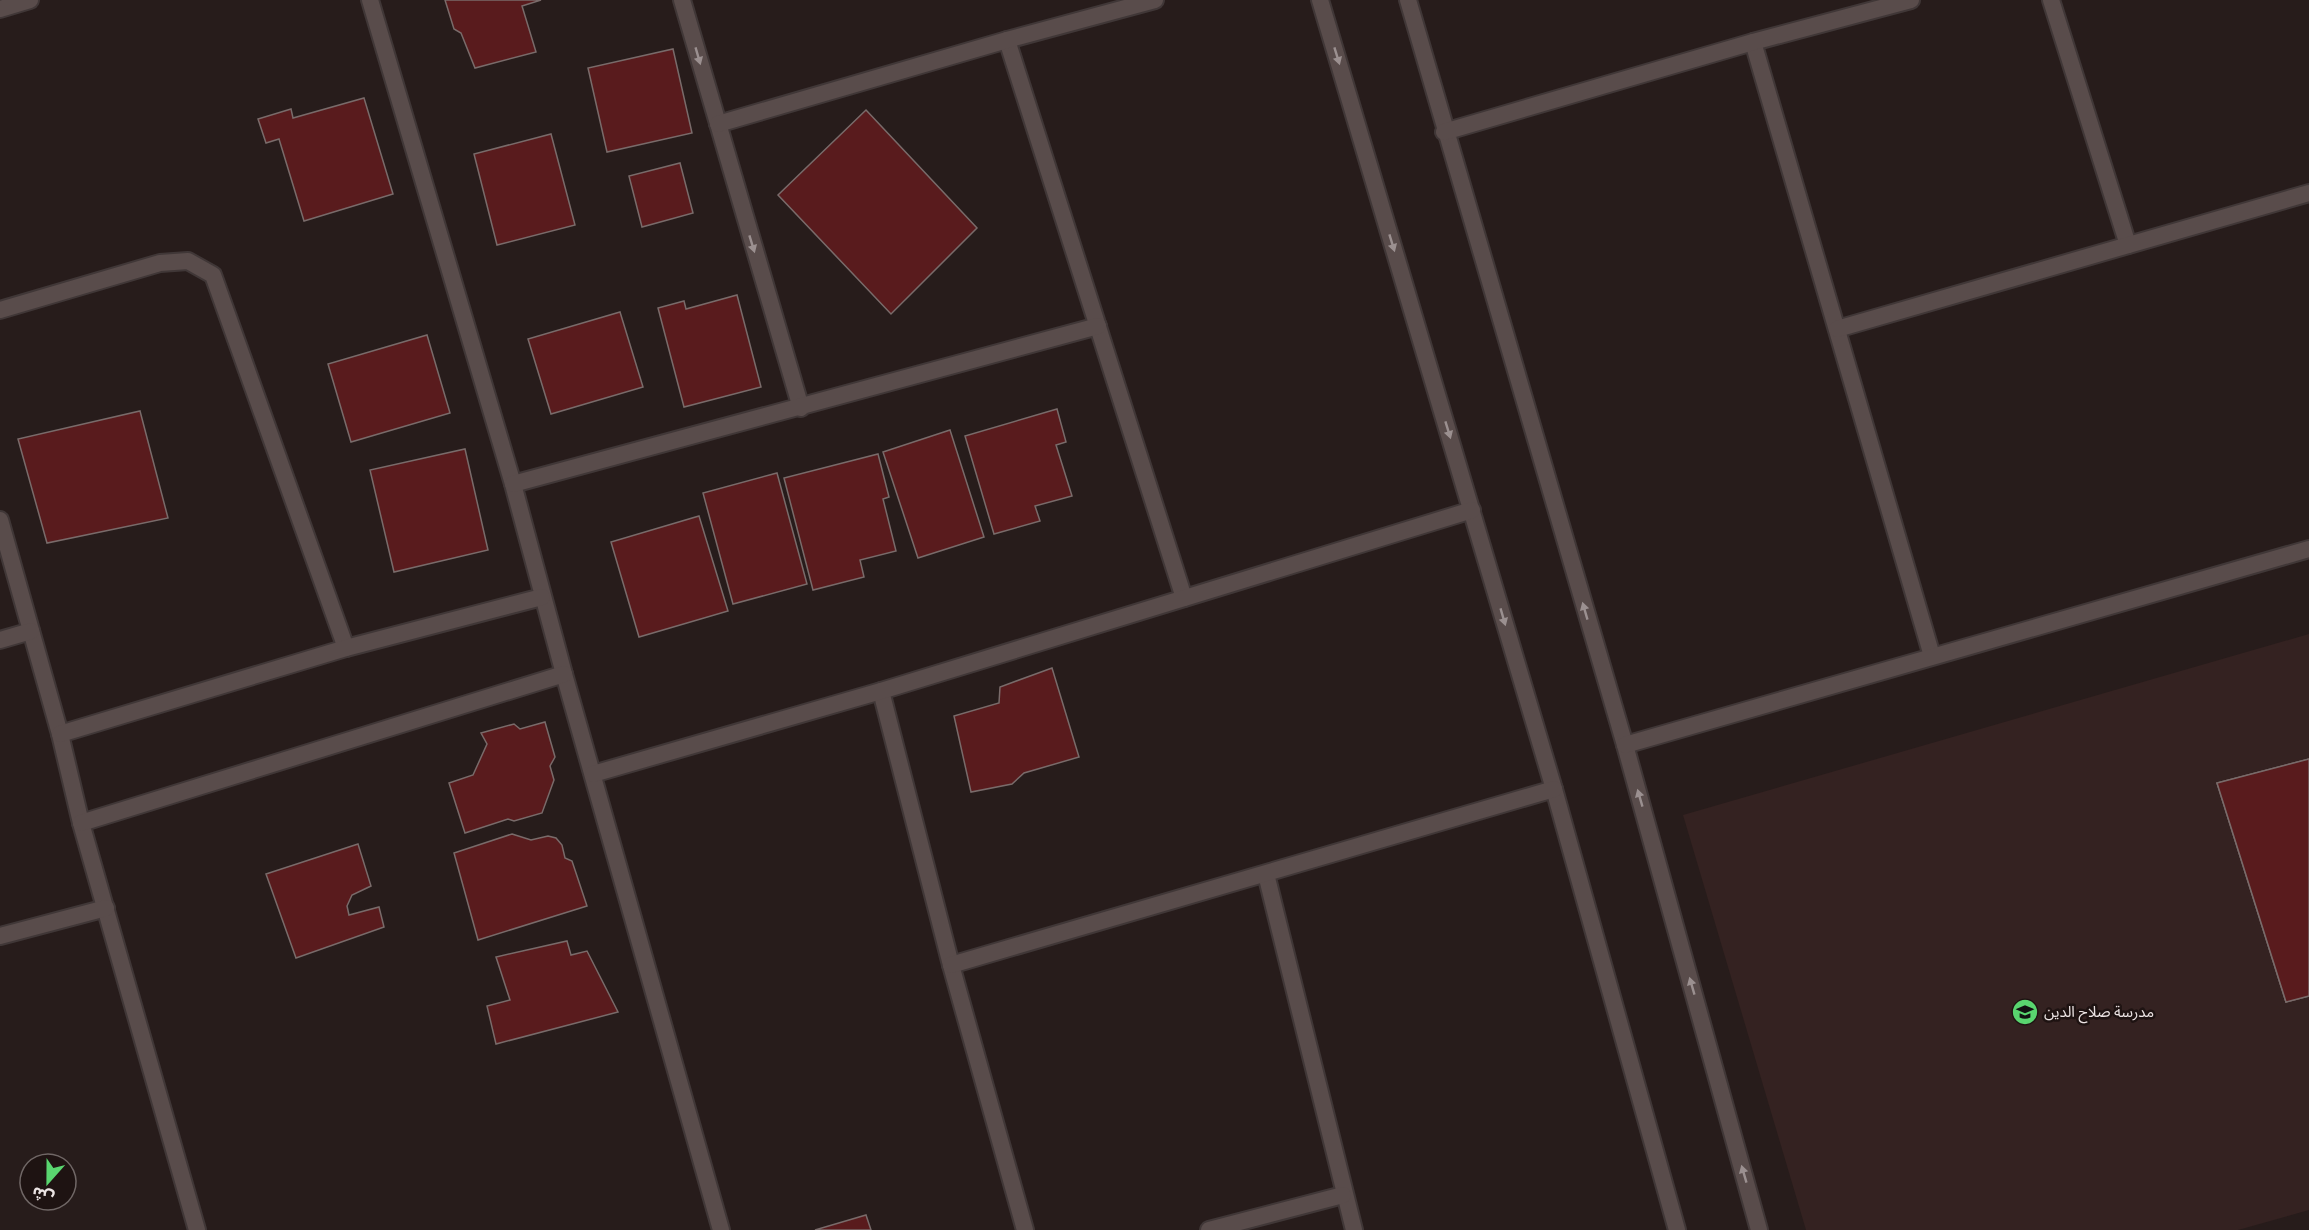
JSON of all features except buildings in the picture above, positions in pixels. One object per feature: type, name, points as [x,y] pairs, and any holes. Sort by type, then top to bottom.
[{"type":"street","points":[[0,9],[30,0]]},
{"type":"street","points":[[370,0],[513,484],[564,674],[721,1230]]},
{"type":"street","points":[[682,0],[801,408]]},
{"type":"street","points":[[718,124],[1006,40],[1155,0]]},
{"type":"street","points":[[1320,0],[1554,789],[1677,1230]]},
{"type":"street","points":[[1408,0],[1444,132],[1625,745],[1760,1230]]},
{"type":"street","points":[[1444,132],[1753,42],[1911,0]]},
{"type":"street","points":[[2051,0],[2128,245]]},
{"type":"street","points":[[1006,40],[1184,598]]},
{"type":"street","points":[[1753,42],[1932,656]]},
{"type":"street","points":[[1837,329],[2309,193]]},
{"type":"street","points":[[0,310],[160,263],[188,261],[213,275],[346,648]]},
{"type":"street","points":[[513,484],[1098,326]]},
{"type":"street","points":[[593,774],[881,691],[1472,510]]},
{"type":"street","points":[[0,520],[60,734],[81,824],[196,1230]]},
{"type":"street","points":[[1625,745],[2309,549]]},
{"type":"street","points":[[60,734],[346,648],[543,597]]},
{"type":"street","points":[[0,640],[31,631]]},
{"type":"street","points":[[81,824],[564,674]]},
{"type":"street","points":[[881,691],[951,965],[1025,1230]]},
{"type":"street","points":[[951,965],[1554,789]]},
{"type":"street","points":[[1266,874],[1343,1195],[1354,1230]]},
{"type":"street","points":[[0,936],[106,908]]},
{"type":"street","points":[[1209,1230],[1343,1195]]},
{"type":"shaded area","name":"مدرسة صلاح الدين","points":[[2309,634],[2309,1210],[2238,1230],[1806,1230],[1683,815]]},
{"type":"place","name":"مدرسة صلاح الدين","points":[[2025,1012]]}]
